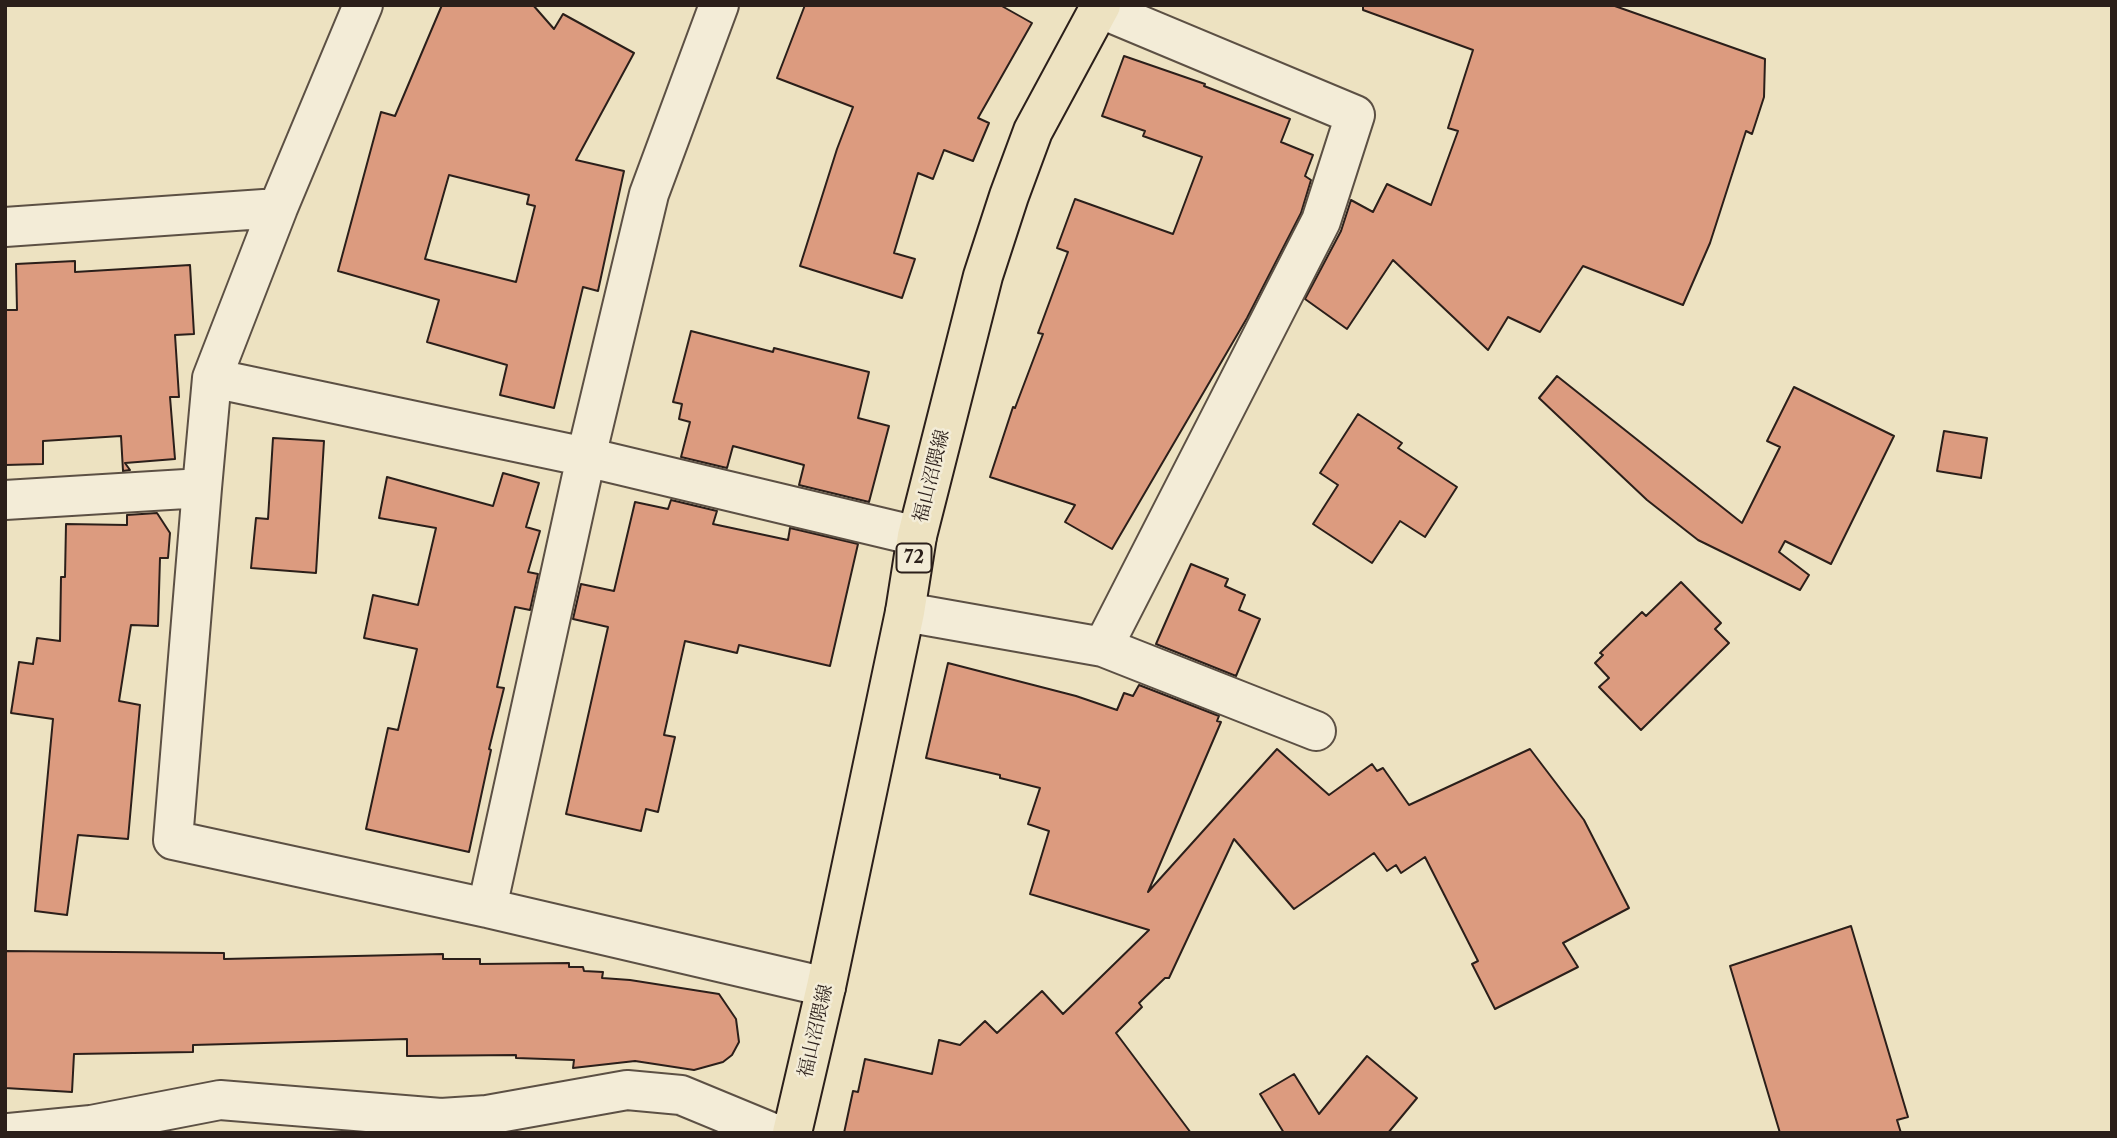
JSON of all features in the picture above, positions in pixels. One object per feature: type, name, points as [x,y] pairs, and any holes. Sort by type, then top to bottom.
[{"type":"main road","name":"福山沼隈線","points":[[792,1133],[826,987],[905,611],[917,536],[983,276],[1033,131],[1100,7]]},
{"type":"street","points":[[363,5],[278,208],[212,378],[173,840],[487,908],[826,987]]},
{"type":"street","points":[[487,908],[586,457],[649,194],[719,5]]},
{"type":"street","points":[[1100,7],[1355,115],[1321,221],[1103,647]]},
{"type":"street","points":[[5,227],[278,208]]},
{"type":"street","points":[[212,378],[586,457],[917,536]]},
{"type":"street","points":[[5,500],[202,488]]},
{"type":"street","points":[[905,611],[1103,647],[1316,731]]},
{"type":"street","points":[[9,1133],[90,1129],[220,1100],[439,1126],[626,1090],[681,1096],[774,1133]]},
{"type":"building","points":[[442,5],[533,5],[554,29],[563,14],[634,53],[576,160],[624,171],[598,291],[583,287],[554,408],[500,395],[507,365],[427,342],[439,300],[338,271],[381,112],[395,116]],"holes":[[[449,175],[529,195],[527,204],[535,206],[516,282],[425,259]]]},
{"type":"building","points":[[805,5],[1000,5],[1032,23],[978,118],[989,123],[973,161],[944,150],[933,179],[918,173],[894,253],[915,259],[902,298],[800,266],[853,107],[777,78]]},
{"type":"building","points":[[1363,5],[1612,5],[1765,59],[1764,97],[1752,134],[1746,131],[1710,243],[1683,305],[1583,266],[1540,332],[1508,317],[1488,350],[1393,260],[1347,329],[1305,299],[1341,231],[1351,200],[1373,212],[1387,184],[1431,205],[1458,131],[1448,128],[1473,50],[1363,10]]},
{"type":"building","points":[[1124,56],[1205,84],[1204,86],[1290,119],[1281,142],[1313,155],[1305,176],[1311,180],[1301,213],[1247,318],[1112,549],[1065,522],[1075,505],[990,477],[1013,407],[1015,408],[1043,334],[1038,333],[1068,252],[1057,248],[1075,199],[1173,234],[1202,157],[1143,136],[1145,131],[1102,116]]},
{"type":"building","points":[[75,261],[75,272],[190,265],[194,334],[175,335],[179,397],[170,397],[175,459],[125,463],[130,470],[123,471],[121,436],[43,441],[43,464],[5,465],[5,310],[17,310],[16,264]]},
{"type":"building","points":[[691,331],[869,372],[858,418],[889,426],[869,502],[799,485],[804,465],[733,446],[727,468],[681,457],[690,422],[679,419],[682,404],[673,402]]},
{"type":"building","points":[[1557,376],[1742,523],[1780,447],[1767,441],[1794,387],[1894,436],[1831,564],[1785,541],[1779,552],[1809,575],[1800,590],[1698,540],[1647,500],[1539,398]]},
{"type":"building","points":[[1358,414],[1402,443],[1398,448],[1457,487],[1425,537],[1400,521],[1372,563],[1313,524],[1338,485],[1320,473]]},
{"type":"building","points":[[1944,431],[1987,438],[1981,478],[1937,471]]},
{"type":"building","points":[[273,438],[324,441],[316,573],[251,568],[256,518],[268,519]]},
{"type":"building","points":[[503,473],[539,483],[526,527],[540,531],[528,572],[538,574],[530,610],[515,607],[497,687],[504,688],[469,852],[366,829],[388,728],[398,730],[417,649],[364,638],[373,595],[418,605],[436,528],[379,518],[387,477],[493,506]]},
{"type":"building","points":[[671,500],[717,511],[713,524],[788,540],[790,528],[858,544],[830,666],[739,645],[737,653],[685,641],[664,735],[675,737],[658,812],[646,809],[641,831],[566,814],[608,627],[573,619],[581,584],[614,591],[635,502],[668,509]]},
{"type":"building","points":[[157,513],[170,533],[168,558],[160,558],[158,626],[131,625],[119,701],[140,705],[128,839],[78,835],[67,915],[35,911],[53,719],[11,713],[19,662],[33,664],[37,638],[60,641],[61,577],[65,577],[66,524],[127,525],[127,515]]},
{"type":"building","points":[[1191,564],[1228,579],[1225,586],[1245,595],[1239,610],[1260,619],[1236,676],[1156,644]]},
{"type":"building","points":[[1681,582],[1721,623],[1715,629],[1729,643],[1641,730],[1599,687],[1609,678],[1595,663],[1603,655],[1600,653],[1642,612],[1646,616]]},
{"type":"building","points":[[948,663],[1076,696],[1117,710],[1124,693],[1133,696],[1139,685],[1219,716],[1217,721],[1221,722],[1148,892],[1277,749],[1329,795],[1372,764],[1377,771],[1383,768],[1409,805],[1530,749],[1584,820],[1629,908],[1563,943],[1578,967],[1495,1009],[1472,964],[1478,961],[1425,857],[1401,873],[1396,865],[1387,871],[1374,853],[1294,909],[1234,839],[1169,978],[1165,978],[1139,1003],[1142,1007],[1116,1033],[1191,1133],[844,1133],[853,1091],[858,1092],[865,1059],[932,1074],[939,1040],[960,1045],[985,1021],[997,1033],[1042,991],[1063,1014],[1149,930],[1030,894],[1049,831],[1028,824],[1040,788],[1000,778],[1000,775],[926,758]]},
{"type":"building","points":[[1851,926],[1908,1117],[1897,1120],[1901,1133],[1780,1133],[1730,966]]},
{"type":"building","points":[[5,951],[224,953],[224,959],[443,954],[443,959],[480,959],[480,964],[569,963],[569,967],[583,967],[584,971],[603,972],[602,978],[719,994],[736,1019],[739,1042],[732,1055],[723,1062],[694,1070],[635,1061],[573,1068],[574,1060],[516,1058],[516,1055],[407,1056],[407,1039],[193,1045],[193,1052],[74,1054],[72,1092],[5,1088]]},
{"type":"building","points":[[1367,1056],[1417,1098],[1388,1133],[1284,1133],[1260,1094],[1294,1074],[1319,1114]]}]
